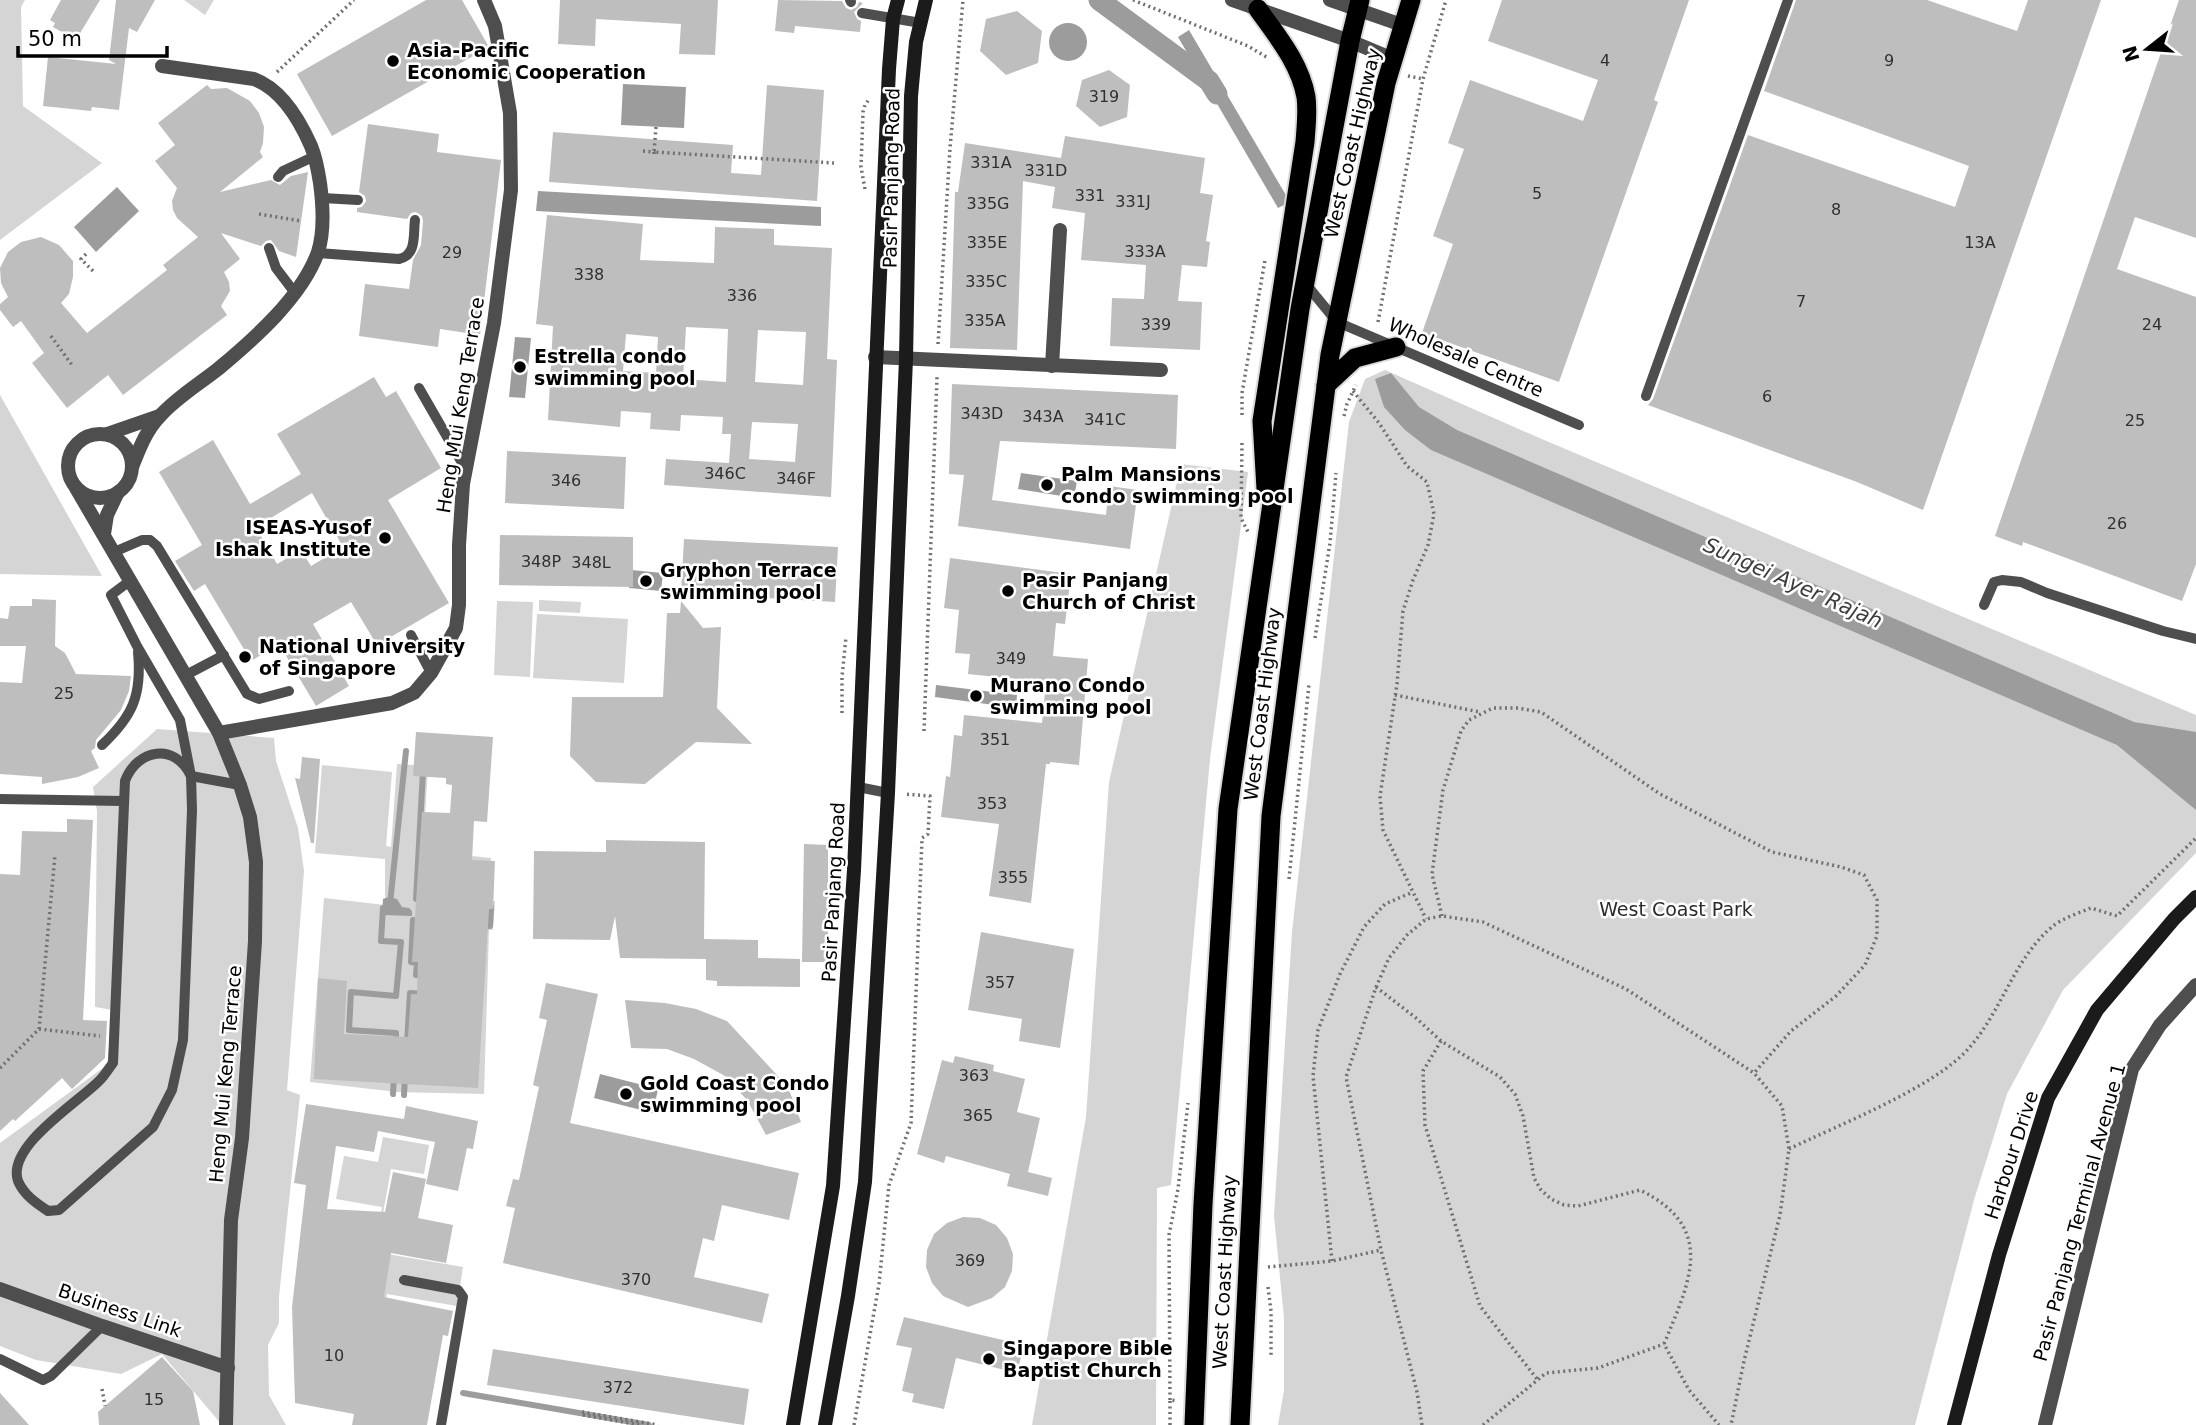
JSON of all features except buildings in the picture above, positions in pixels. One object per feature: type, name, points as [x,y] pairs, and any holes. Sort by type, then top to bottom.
[{"type":"highway","name":"West Coast Highway","points":[[1240,1425],[1271,816],[1326,385],[1358,214],[1393,59],[1411,0]]},
{"type":"highway","name":"West Coast Highway","points":[[1194,1425],[1204,1193],[1227,809],[1305,283],[1359,5]]},
{"type":"highway","points":[[1258,9],[1285,46],[1299,74],[1306,98],[1306,142],[1262,421],[1268,525]]},
{"type":"highway","points":[[1326,385],[1355,358],[1373,346],[1396,347]]},
{"type":"main road","name":"Pasir Panjang Road","points":[[793,1425],[833,1186],[854,881],[875,357],[893,19],[898,0]]},
{"type":"main road","name":"Pasir Panjang Road","points":[[825,1425],[848,1296],[864,1182],[887,793],[905,359],[911,96],[916,42],[926,0]]},
{"type":"main road","name":"Harbour Drive","points":[[1954,1425],[1999,1255],[2048,1098],[2097,1010],[2196,897]]},
{"type":"street","name":"Heng Mui Keng Terrace","points":[[219,733],[392,703],[414,693],[431,673],[456,628],[459,605],[459,545],[466,468],[494,323],[512,190],[510,113],[506,85],[495,26],[484,0]]},
{"type":"street","points":[[1232,0],[1350,41],[1393,59]]},
{"type":"street","points":[[1330,0],[1359,5],[1402,25]]},
{"type":"street","points":[[162,66],[254,79],[265,83]]},
{"type":"street","name":"Heng Mui Keng Terrace","points":[[104,534],[107,515],[118,492],[130,477],[142,442],[159,416],[220,367],[271,320],[296,293],[318,253],[323,229],[322,198],[315,156],[305,132],[290,108],[265,83]]},
{"type":"street","points":[[1052,366],[1060,230]]},
{"type":"street","points":[[875,357],[1161,370]]},
{"type":"street","name":"Heng Mui Keng Terrace","points":[[159,416],[107,434],[91,434],[77,442],[68,456],[68,473],[219,733],[250,817],[256,862],[255,941],[243,1138],[231,1220],[226,1425]]},
{"type":"street","points":[[107,434],[125,447],[132,467]]},
{"type":"street","points":[[76,488],[89,496],[104,498],[118,492]]},
{"type":"street","name":"Pasir Panjang Terminal Avenue 1","points":[[2045,1425],[2132,1069],[2160,1025],[2196,985]]},
{"type":"street","name":"Business Link","points":[[0,1289],[228,1368]]},
{"type":"lane","points":[[1646,396],[1788,0]]},
{"type":"lane","points":[[862,13],[921,23]]},
{"type":"lane","points":[[278,177],[315,156]]},
{"type":"lane","points":[[322,198],[358,200]]},
{"type":"lane","points":[[318,253],[399,259],[406,257],[412,252],[415,220]]},
{"type":"lane","points":[[269,248],[276,268],[296,293]]},
{"type":"lane","points":[[1305,283],[1337,322]]},
{"type":"lane","name":"Wholesale Centre","points":[[1337,322],[1373,346]]},
{"type":"lane","name":"Wholesale Centre","points":[[1396,347],[1579,425]]},
{"type":"lane","points":[[419,388],[466,468]]},
{"type":"lane","points":[[114,552],[142,540],[150,540],[157,546],[247,694],[259,699],[289,691]]},
{"type":"lane","points":[[131,580],[111,595],[180,720],[191,776],[183,1040],[172,1090],[153,1127],[59,1210],[48,1211],[28,1197],[18,1180],[17,1167],[32,1140],[100,1080],[113,1063],[125,781],[130,767],[146,755],[163,754],[177,758],[186,765],[191,776]]},
{"type":"lane","points":[[1984,605],[1994,582],[2021,582],[2163,631],[2196,639]]},
{"type":"lane","points":[[411,635],[431,673]]},
{"type":"lane","points":[[102,745],[121,726],[135,703],[141,676],[137,646]]},
{"type":"lane","points":[[186,675],[224,655]]},
{"type":"lane","points":[[191,776],[240,785]]},
{"type":"lane","points":[[858,787],[887,793]]},
{"type":"lane","points":[[0,799],[123,802]]},
{"type":"lane","points":[[404,1280],[458,1290],[463,1297],[441,1425]]},
{"type":"lane","points":[[0,1359],[43,1380],[102,1326]]},
{"type":"path","points":[[265,83],[354,0]]},
{"type":"path","points":[[1133,0],[1258,51],[1277,67]]},
{"type":"path","points":[[1344,416],[1373,346],[1423,79],[1446,0]]},
{"type":"path","points":[[654,154],[656,127]]},
{"type":"path","points":[[643,151],[654,154],[834,163]]},
{"type":"path","points":[[258,215],[301,221]]},
{"type":"path","points":[[1242,416],[1244,381],[1264,263],[1269,251]]},
{"type":"path","points":[[86,254],[81,259],[95,274]]},
{"type":"path","points":[[51,336],[72,365]]},
{"type":"path","points":[[1353,391],[1379,423],[1407,466],[1427,482],[1434,514],[1428,545],[1403,611],[1395,695],[1380,796],[1383,830],[1426,919]]},
{"type":"path","points":[[1242,442],[1241,518],[1248,532],[1248,542]]},
{"type":"path","points":[[1314,646],[1330,543],[1337,467]]},
{"type":"path","points":[[1288,887],[1311,673]]},
{"type":"path","points":[[1395,695],[1480,712]]},
{"type":"path","points":[[1442,916],[1433,874],[1443,790],[1461,731],[1469,720],[1480,712],[1493,708],[1541,712],[1660,794],[1772,852],[1841,867],[1864,875],[1877,900],[1877,936],[1866,965],[1836,996],[1791,1031],[1754,1073]]},
{"type":"path","points":[[854,1425],[879,1284],[889,1185],[912,1123],[922,838],[928,835],[930,796],[887,793]]},
{"type":"path","points":[[1789,1149],[1899,1096],[1939,1073],[1968,1049],[1992,1017],[2028,951],[2055,924],[2091,908],[2117,916],[2196,838]]},
{"type":"path","points":[[0,1068],[39,1029],[55,855]]},
{"type":"path","points":[[1332,1261],[1312,1076],[1318,1030],[1340,974],[1364,927],[1385,904],[1413,892]]},
{"type":"path","points":[[1422,1425],[1417,1392],[1381,1250],[1346,1077],[1389,958],[1407,935],[1426,919],[1442,916],[1483,922],[1626,989],[1754,1073],[1782,1106],[1789,1149],[1780,1215],[1731,1425]]},
{"type":"path","points":[[1376,988],[1441,1041],[1500,1077],[1515,1094],[1523,1116],[1535,1178],[1541,1190],[1564,1205],[1578,1206],[1640,1190],[1658,1199],[1674,1212],[1685,1229],[1692,1248],[1688,1285],[1664,1344],[1598,1368],[1546,1373],[1483,1425]]},
{"type":"path","points":[[39,1029],[106,1037]]},
{"type":"path","points":[[1441,1041],[1423,1071],[1425,1125],[1480,1306],[1537,1380]]},
{"type":"path","points":[[1170,1425],[1170,1235],[1189,1095]]},
{"type":"path","points":[[1271,1358],[1271,1311],[1266,1267],[1332,1261],[1381,1250]]},
{"type":"path","points":[[1664,1344],[1689,1390],[1719,1425]]},
{"type":"path","points":[[102,1389],[105,1406]]},
{"type":"path","points":[[1170,1401],[1180,1401]]},
{"type":"path","points":[[641,1425],[582,1413],[658,1425]]},
{"type":"green space","points":[[0,0],[25,0],[21,7],[23,106],[102,163],[0,240]]},
{"type":"green space","points":[[184,0],[214,0],[205,15]]},
{"type":"green space","name":"West Coast Park","points":[[1385,370],[1537,437],[2196,715],[2196,853],[2063,990],[2007,1094],[1974,1200],[1915,1425],[1278,1425],[1284,1390],[1284,1318],[1274,1216],[1292,932],[1349,422],[1365,379]]},
{"type":"green space","points":[[0,395],[102,576],[0,574]]},
{"type":"green space","points":[[1181,464],[1248,472],[1210,759],[1171,1185],[1157,1188],[1156,1425],[1032,1425],[1086,1117],[1109,782]]},
{"type":"green space","points":[[539,600],[581,602],[580,613],[539,611]]},
{"type":"green space","points":[[497,601],[533,602],[530,677],[494,675]]},
{"type":"green space","points":[[537,614],[628,619],[624,683],[533,678]]},
{"type":"green space","points":[[157,729],[274,738],[276,761],[298,828],[304,871],[287,1090],[300,1095],[279,1297],[279,1323],[268,1345],[269,1395],[286,1425],[222,1425],[162,1354],[121,1374],[36,1360],[0,1346],[0,1143],[107,1065],[113,1010],[95,1007],[97,811],[93,787]]},
{"type":"green space","points":[[397,764],[428,766],[423,851],[491,858],[490,901],[495,901],[493,930],[489,930],[484,1094],[397,1092],[310,1082],[324,898],[385,905],[385,859],[315,853],[322,765],[392,772],[386,846],[391,847]]},
{"type":"green space","points":[[383,1137],[429,1145],[424,1174],[391,1169],[376,1252],[463,1267],[457,1306],[387,1294],[382,1326],[407,1330],[399,1372],[435,1378],[433,1391],[394,1384],[387,1422],[362,1417],[386,1276],[371,1273],[382,1207],[336,1199],[344,1156],[378,1162]]},
{"type":"water","points":[[1068,23],[1082,28],[1087,42],[1082,56],[1068,61],[1054,56],[1049,42],[1054,28]]},
{"type":"water","points":[[1189,30],[1290,202],[1278,208],[1178,37]]},
{"type":"water","points":[[623,84],[686,87],[684,128],[621,125]]},
{"type":"water","points":[[117,187],[139,211],[96,252],[74,227]]},
{"type":"water","points":[[538,191],[821,207],[821,226],[536,211]]},
{"type":"water","name":"Estrella condo swimming pool","points":[[515,337],[531,338],[525,398],[509,397]]},
{"type":"water","points":[[1391,373],[1419,407],[1457,430],[2134,722],[2196,732],[2196,810],[2117,745],[1431,450],[1405,430],[1384,407],[1375,379]]},
{"type":"water","name":"Palm Mansions condo swimming pool","points":[[1021,473],[1077,481],[1074,498],[1018,489]]},
{"type":"water","name":"Gryphon Terrace swimming pool","points":[[631,570],[663,573],[661,591],[629,588]]},
{"type":"water","name":"Murano Condo swimming pool","points":[[936,685],[1017,695],[1016,708],[935,697]]},
{"type":"water","points":[[383,899],[397,899],[402,907],[409,908],[412,916],[382,915]]},
{"type":"water","name":"Gold Coast Condo swimming pool","points":[[600,1074],[658,1089],[653,1113],[594,1098]]},
{"type":"waterway","name":"Sungei Ayer Rajah","points":[[1099,0],[1209,81],[1217,94]]},
{"type":"waterway","points":[[390,904],[406,751]]},
{"type":"waterway","points":[[423,771],[416,899],[423,900]]},
{"type":"waterway","points":[[482,925],[490,926],[491,907],[486,906]]},
{"type":"waterway","points":[[383,908],[381,941],[401,942],[396,996],[351,992],[349,1030],[396,1033],[396,1043]]},
{"type":"waterway","points":[[423,921],[413,920],[411,962],[417,963],[416,975],[423,975]]},
{"type":"waterway","points":[[407,1044],[410,993],[424,994]]},
{"type":"waterway","points":[[393,1094],[394,1075]]},
{"type":"waterway","points":[[404,1095],[405,1076]]},
{"type":"waterway","points":[[463,1393],[649,1425]]},
{"type":"place","name":"Asia-Pacific Economic Cooperation","points":[[393,61]]},
{"type":"place","name":"Estrella condo swimming pool","points":[[520,367]]},
{"type":"place","name":"Palm Mansions condo swimming pool","points":[[1047,485]]},
{"type":"place","name":"ISEAS-Yusof Ishak Institute","points":[[385,538]]},
{"type":"place","name":"Gryphon Terrace swimming pool","points":[[646,581]]},
{"type":"place","name":"Pasir Panjang Church of Christ","points":[[1008,591]]},
{"type":"place","name":"National University of Singapore","points":[[245,657]]},
{"type":"place","name":"Murano Condo swimming pool","points":[[976,696]]},
{"type":"place","name":"Gold Coast Condo swimming pool","points":[[626,1094]]},
{"type":"place","name":"Singapore Bible Baptist Church","points":[[989,1359]]}]
